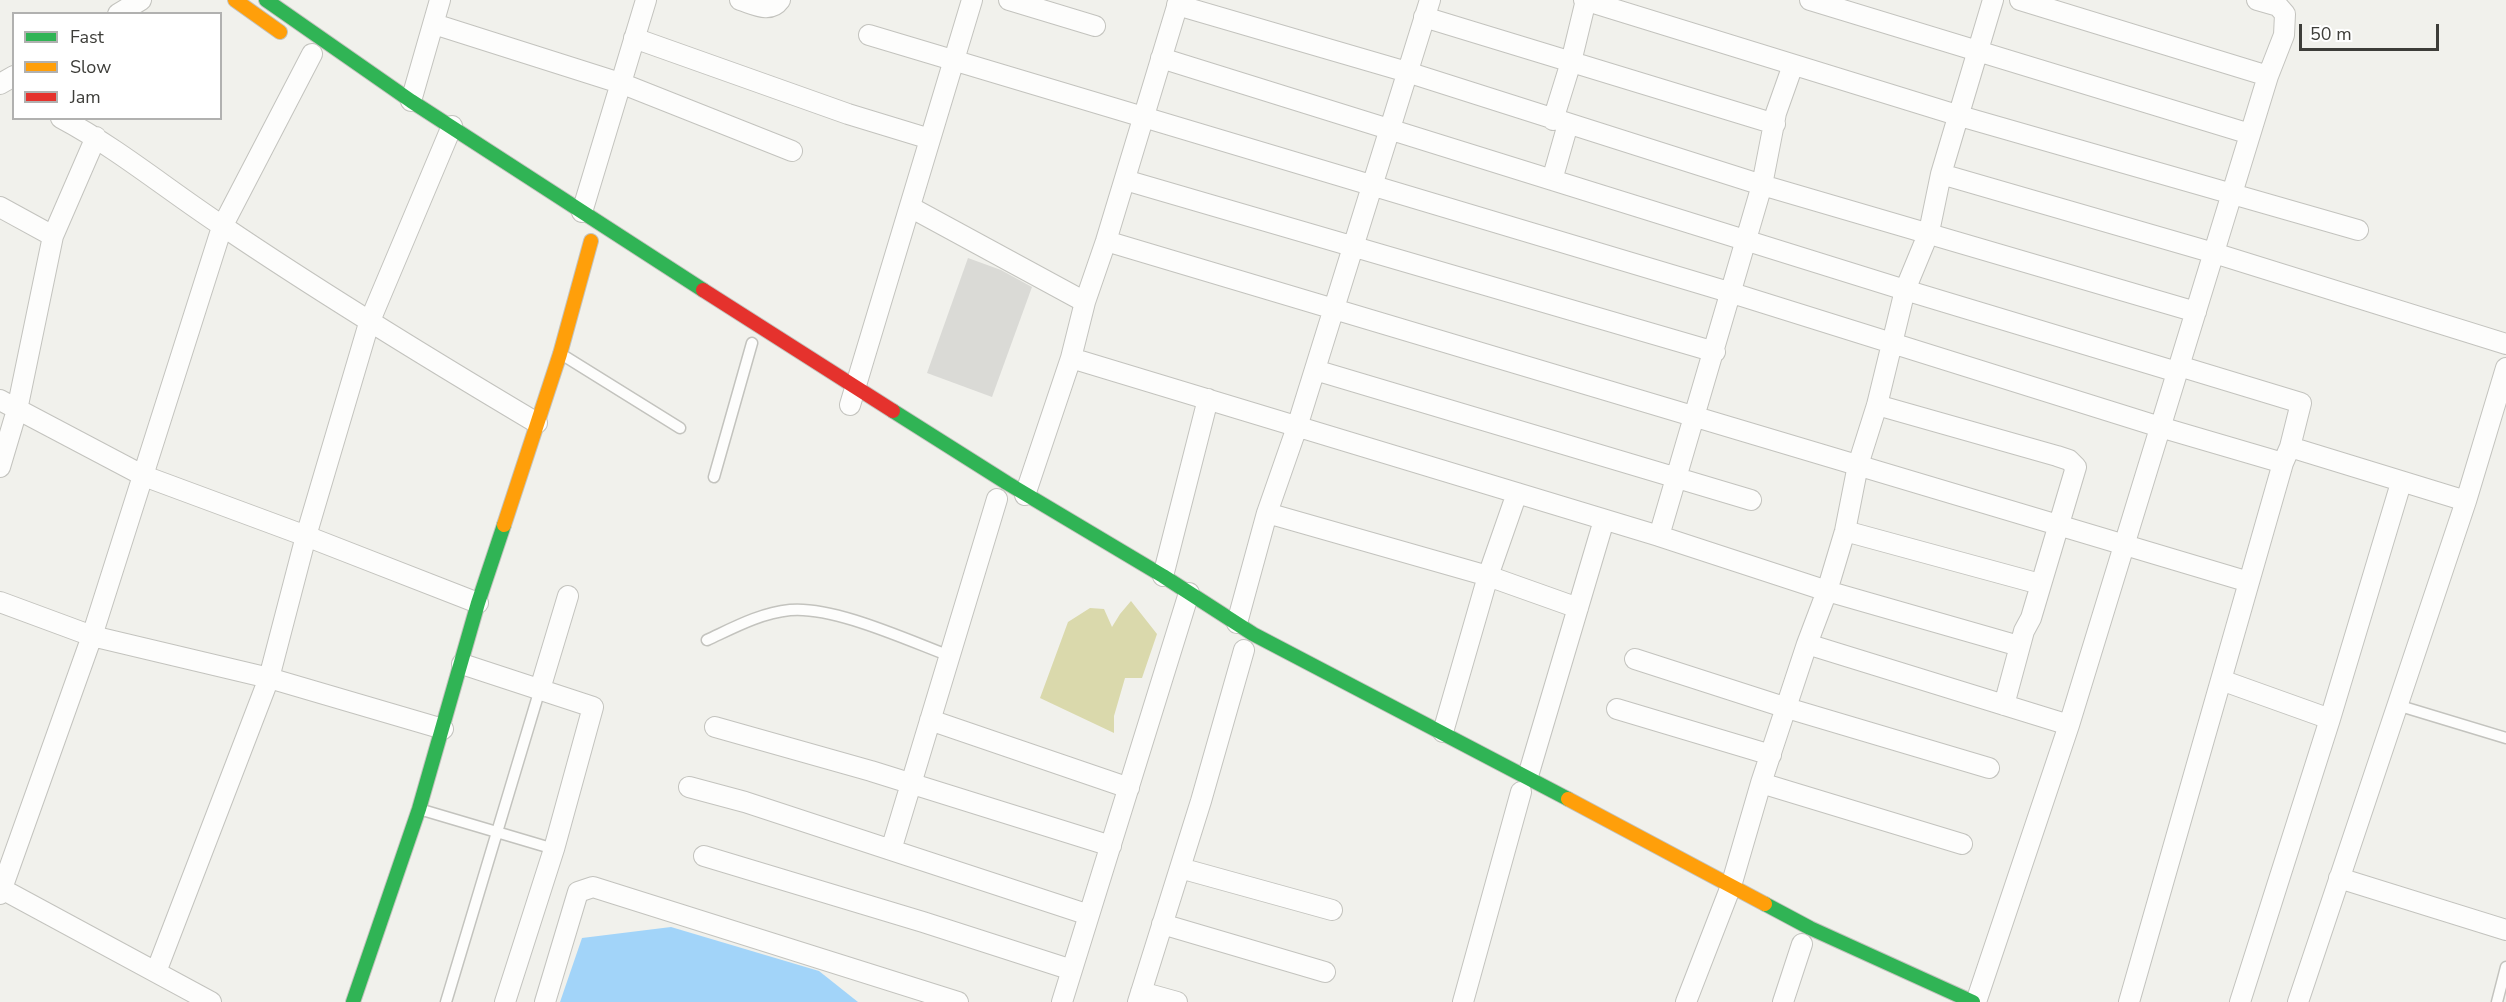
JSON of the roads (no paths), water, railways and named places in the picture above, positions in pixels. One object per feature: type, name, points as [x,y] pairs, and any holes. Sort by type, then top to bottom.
[{"type":"main road","points":[[235,0],[308,51]]},
{"type":"main road","points":[[266,0],[411,101],[447,139],[582,212],[852,401],[1025,495],[1163,576],[1185,606],[1237,623],[1253,634],[1443,732],[1523,788],[1731,886],[1810,928],[1974,1002]]},
{"type":"main road","points":[[353,1002],[419,809],[478,603],[596,244],[578,232]]},
{"type":"street","points":[[121,12],[141,0]]},
{"type":"street","points":[[411,101],[440,0]]},
{"type":"street","points":[[582,212],[646,0]]},
{"type":"street","points":[[740,0],[773,8],[780,0]]},
{"type":"street","points":[[852,401],[972,0]]},
{"type":"street","points":[[1009,0],[1095,26]]},
{"type":"street","points":[[1552,180],[1571,62],[1586,0],[1960,116],[2358,230]]},
{"type":"street","points":[[1810,0],[2250,134]]},
{"type":"street","points":[[1686,1002],[1731,886],[1761,783],[1827,591],[1845,531],[1858,465],[1877,405],[1905,290],[1929,232],[1941,174],[1993,0]]},
{"type":"street","points":[[2020,0],[2268,76]]},
{"type":"street","points":[[1974,1002],[2069,725],[2268,76],[2284,35],[2286,23],[2284,14],[2278,6],[2257,0]]},
{"type":"street","points":[[1025,495],[1071,358],[1085,302],[1125,180],[1178,3],[1407,72],[1762,185],[2196,312]]},
{"type":"street","points":[[1237,623],[1268,513],[1315,370],[1427,8],[1571,62],[1774,124]]},
{"type":"street","points":[[434,24],[620,85],[792,151]]},
{"type":"street","points":[[869,35],[1732,293],[2160,428],[2287,455],[2466,501]]},
{"type":"street","points":[[634,39],[848,114],[930,140]]},
{"type":"street","points":[[211,1002],[1,891],[92,636],[222,226],[308,51]]},
{"type":"street","points":[[1161,58],[1905,290],[2301,403],[2129,1002]]},
{"type":"street","points":[[1659,536],[1732,293],[1762,185],[1774,124],[1793,65]]},
{"type":"street","points":[[65,120],[96,137],[222,226],[369,323],[537,423]]},
{"type":"street","points":[[0,467],[8,405],[53,236],[96,137]]},
{"type":"street","points":[[156,972],[269,678],[306,536],[369,323],[447,139]]},
{"type":"street","points":[[1941,174],[2214,253],[2506,344]]},
{"type":"street","points":[[1125,180],[1715,352]]},
{"type":"street","points":[[0,207],[53,236]]},
{"type":"street","points":[[910,207],[1085,302]]},
{"type":"street","points":[[1106,241],[2249,582]]},
{"type":"street","points":[[1071,358],[1659,536],[1827,591],[2019,646]]},
{"type":"street","points":[[2298,1002],[2466,501],[2506,368]]},
{"type":"street","points":[[1315,370],[1751,500]]},
{"type":"street","points":[[1163,576],[1208,399]]},
{"type":"street","points":[[8,405],[144,476],[478,603]]},
{"type":"street","points":[[1877,405],[2069,460],[2076,467],[2019,646],[2004,705]]},
{"type":"street","points":[[2240,1002],[2330,719],[2401,483]]},
{"type":"street","points":[[1443,732],[1488,576],[1517,493]]},
{"type":"street","points":[[891,850],[997,499]]},
{"type":"street","points":[[1268,513],[1488,576],[1578,608]]},
{"type":"street","points":[[1462,1002],[1523,788],[1604,520]]},
{"type":"street","points":[[1845,531],[2040,584]]},
{"type":"street","points":[[540,689],[568,596]]},
{"type":"street","points":[[0,602],[92,636],[269,678],[443,729]]},
{"type":"street","points":[[1062,1002],[1185,606]]},
{"type":"street","points":[[1807,644],[2069,725]]},
{"type":"street","points":[[1177,1002],[1140,997],[1244,650]]},
{"type":"street","points":[[1635,659],[1787,708],[1989,768]]},
{"type":"street","points":[[462,663],[593,706],[554,849],[505,1002]]},
{"type":"street","points":[[2221,680],[2330,719]]},
{"type":"street","points":[[1617,709],[1771,755]]},
{"type":"street","points":[[930,720],[1129,788]]},
{"type":"street","points":[[715,727],[911,783],[1111,846]]},
{"type":"street","points":[[1761,783],[1962,844]]},
{"type":"street","points":[[689,787],[745,802],[1089,915]]},
{"type":"street","points":[[704,856],[1072,970]]},
{"type":"street","points":[[1180,868],[1332,910]]},
{"type":"street","points":[[2339,878],[2506,930]]},
{"type":"street","points":[[545,1002],[578,892],[593,887],[917,996],[958,1002]]},
{"type":"street","points":[[1162,924],[1325,972]]},
{"type":"street","points":[[1783,1002],[1802,944]]},
{"type":"lane","points":[[714,477],[752,343]]},
{"type":"lane","points":[[560,354],[680,428]]},
{"type":"lane","points":[[707,640],[756,618],[790,610],[817,612],[865,624],[950,656]]},
{"type":"lane","points":[[446,1002],[540,689]]},
{"type":"lane","points":[[2397,705],[2506,738]]},
{"type":"lane","points":[[419,809],[554,849]]},
{"type":"lane","points":[[2496,1002],[2506,967]]},
{"type":"water","points":[[671,927],[819,971],[858,1002],[560,1002],[582,938]]}]
